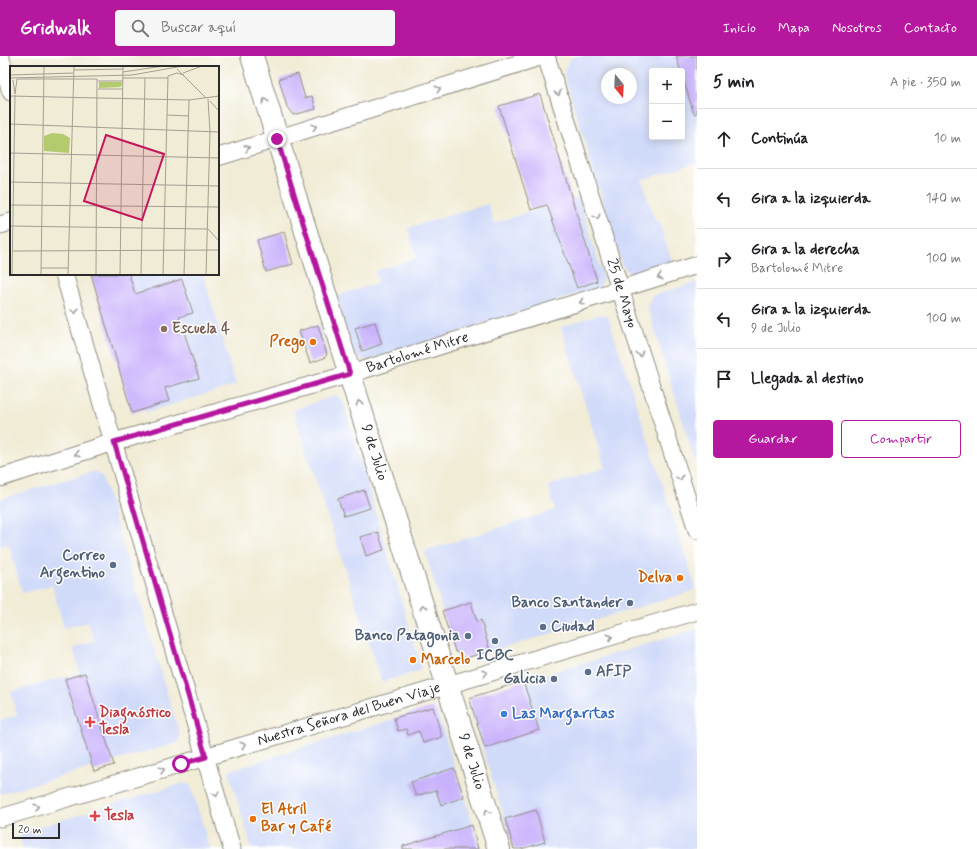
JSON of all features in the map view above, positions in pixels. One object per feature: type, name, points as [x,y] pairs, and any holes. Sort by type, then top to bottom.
[{"type":"street","points":[[0,56],[10,89]]},
{"type":"street","name":"9 de Julio","points":[[252,56],[499,849]]},
{"type":"street","points":[[219,157],[545,56]]},
{"type":"street","name":"25 de Mayo","points":[[545,56],[697,530]]},
{"type":"street","points":[[0,226],[10,222]]},
{"type":"street","name":"Bartolomé Mitre","points":[[0,478],[114,442],[350,374],[697,265]]},
{"type":"street","points":[[64,275],[232,849]]},
{"type":"street","name":"Nuestra Señora del Buen Viaje","points":[[0,818],[697,611]]},
{"type":"shaded area","points":[[576,56],[697,56],[697,162],[642,180],[655,222],[659,221],[673,265],[637,276],[631,275],[622,265],[564,74],[571,58]]},
{"type":"shaded area","points":[[579,197],[603,277],[600,287],[369,360],[363,360],[353,355],[336,296],[378,283],[375,271],[417,258],[408,228],[488,204],[494,223]]},
{"type":"shaded area","name":"Escuela 4","points":[[91,275],[203,275],[236,385],[147,412],[129,398]]},
{"type":"shaded area","points":[[697,282],[697,467],[647,306],[652,296]]},
{"type":"shaded area","points":[[601,314],[608,316],[695,585],[693,591],[466,659],[455,653],[425,551],[555,510],[548,486],[605,468],[561,327]]},
{"type":"shaded area","points":[[337,395],[344,404],[421,667],[419,671],[382,682],[293,410]]},
{"type":"shaded area","points":[[95,471],[102,476],[180,736],[177,743],[0,794],[0,720],[17,715],[11,692],[80,673],[73,648],[94,641],[88,622],[64,628],[52,585],[22,593],[9,544],[0,546],[0,499]]},
{"type":"shaded area","points":[[697,629],[697,849],[514,849],[469,705],[474,696]]},
{"type":"shaded area","points":[[430,708],[437,711],[481,849],[252,849],[229,773],[231,770]]},
{"type":"shaded area","points":[[183,783],[191,786],[210,849],[23,849],[19,833]]},
{"type":"building","points":[[676,56],[697,56],[697,113],[694,114],[685,85],[685,68],[680,68]]},
{"type":"building","points":[[298,74],[305,98],[312,96],[316,109],[293,115],[287,107],[279,79]]},
{"type":"building","points":[[540,94],[597,281],[577,288],[547,205],[531,210],[499,106]]},
{"type":"building","points":[[284,232],[293,264],[266,272],[257,240]]},
{"type":"building","name":"Escuela 4","points":[[91,275],[129,275],[135,294],[182,279],[193,313],[179,317],[199,378],[165,388],[169,401],[132,413]]},
{"type":"building","points":[[375,322],[382,344],[362,351],[355,328]]},
{"type":"building","name":"Prego","points":[[318,325],[327,355],[324,358],[310,363],[299,331]]},
{"type":"building","points":[[364,490],[370,508],[344,516],[338,499]]},
{"type":"building","points":[[378,532],[384,550],[366,556],[360,537]]},
{"type":"building","name":"Banco Patagonia","points":[[471,602],[477,622],[481,620],[490,651],[466,658],[455,651],[442,611]]},
{"type":"building","name":"Diagnóstico Tesla","points":[[85,673],[114,765],[94,771],[65,679]]},
{"type":"building","name":"Las Margaritas","points":[[523,681],[539,730],[485,748],[469,698]]},
{"type":"building","points":[[433,707],[442,737],[423,743],[419,731],[408,735],[406,729],[398,731],[394,718]]},
{"type":"building","points":[[454,768],[464,797],[441,805],[436,790],[416,796],[411,782]]},
{"type":"building","points":[[536,810],[545,842],[521,849],[514,849],[505,819]]},
{"type":"building","points":[[472,825],[478,849],[403,849],[403,846]]},
{"type":"place","name":"Escuela 4","points":[[164,329]]},
{"type":"place","name":"Prego","points":[[313,342]]},
{"type":"place","name":"Correo Argentino","points":[[113,565]]},
{"type":"place","name":"Delva","points":[[680,578]]},
{"type":"place","name":"Banco Santander","points":[[630,603]]},
{"type":"place","name":"Ciudad","points":[[543,627]]},
{"type":"place","name":"Banco Patagonia","points":[[468,636]]},
{"type":"place","name":"ICBC","points":[[495,641]]},
{"type":"place","name":"Marcelo","points":[[413,660]]},
{"type":"place","name":"AFIP","points":[[588,672]]},
{"type":"place","name":"Galicia","points":[[554,679]]},
{"type":"place","name":"Las Margaritas","points":[[504,714]]},
{"type":"place","name":"Diagnóstico Tesla","points":[[90,722]]},
{"type":"place","name":"Tesla","points":[[95,816]]},
{"type":"place","name":"El Atril Bar y Café","points":[[253,819]]},
{"type":"route","points":[[181,764],[206,757],[114,442],[350,374],[277,139]]}]
